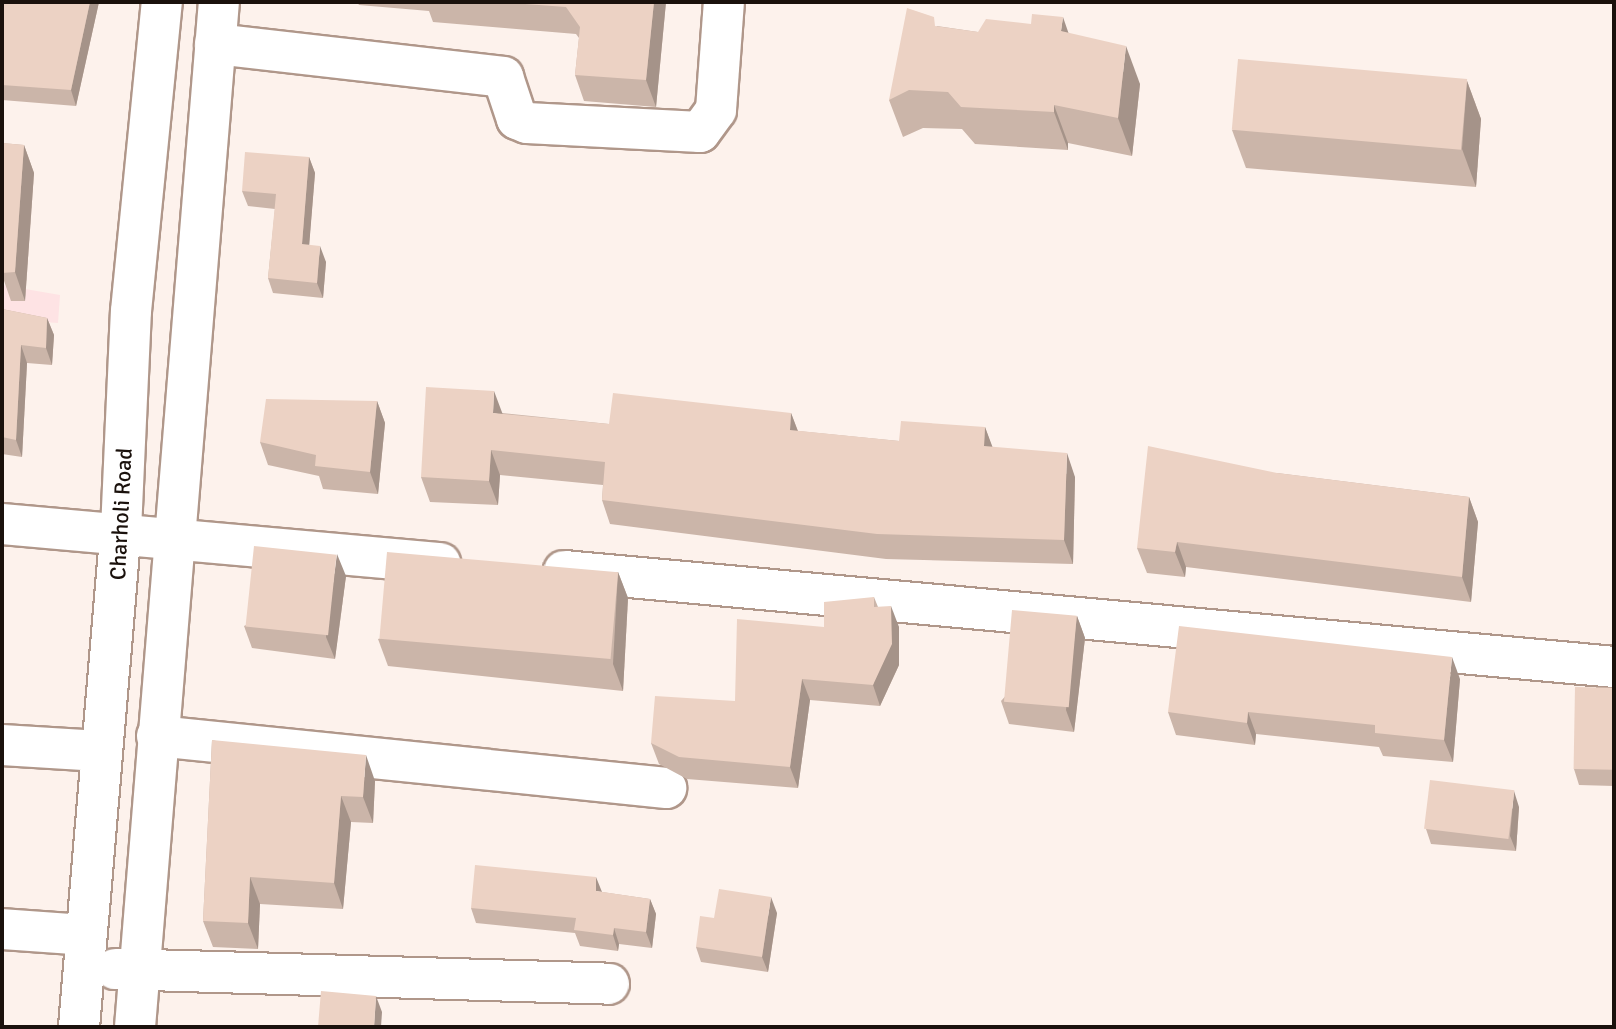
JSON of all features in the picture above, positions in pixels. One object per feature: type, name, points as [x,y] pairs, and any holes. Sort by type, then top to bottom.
[{"type":"street","name":"Charholi Road","points":[[79,1027],[121,530],[131,311],[162,2]]},
{"type":"street","points":[[135,1027],[219,2]]},
{"type":"street","points":[[215,44],[503,77],[517,119],[527,123],[700,132],[716,110],[724,2]]},
{"type":"street","points":[[2,524],[121,530],[482,566]]},
{"type":"street","points":[[530,569],[1353,637],[1614,667]]},
{"type":"street","points":[[157,736],[666,788]]},
{"type":"street","points":[[2,745],[100,751]]},
{"type":"street","points":[[2,929],[139,970],[609,984]]},
{"type":"shaded area","points":[[2,285],[60,295],[58,323],[2,319]]},
{"type":"building","points":[[2,2],[90,2],[71,90],[2,85]]},
{"type":"building","points":[[498,2],[654,2],[646,80],[575,75],[580,27],[566,7]]},
{"type":"building","points":[[907,8],[934,17],[935,26],[978,32],[986,19],[1031,24],[1032,14],[1063,17],[1061,31],[1126,46],[1118,118],[1054,105],[1054,112],[961,107],[948,92],[909,90],[889,100]]},
{"type":"building","points":[[1238,59],[1467,79],[1461,150],[1232,130]]},
{"type":"building","points":[[2,143],[24,145],[15,272],[2,273]]},
{"type":"building","points":[[245,152],[309,157],[302,244],[320,246],[317,283],[268,278],[276,194],[242,191]]},
{"type":"building","points":[[2,309],[47,318],[46,348],[21,345],[16,440],[2,437]]},
{"type":"building","points":[[426,387],[494,391],[493,413],[609,424],[613,393],[791,413],[790,430],[899,441],[901,421],[985,427],[984,446],[1067,453],[1064,540],[877,534],[602,500],[605,462],[491,450],[489,481],[421,477]]},
{"type":"building","points":[[266,399],[377,401],[370,472],[315,466],[316,455],[260,442]]},
{"type":"building","points":[[1148,446],[1277,473],[1469,497],[1462,577],[1177,542],[1175,552],[1137,548]]},
{"type":"building","points":[[254,546],[337,555],[328,635],[246,627]]},
{"type":"building","points":[[387,552],[618,572],[611,659],[379,639]]},
{"type":"building","points":[[874,597],[874,607],[891,606],[892,644],[873,685],[802,679],[790,767],[679,757],[651,743],[655,696],[735,701],[737,619],[824,627],[824,602]]},
{"type":"building","points":[[1012,610],[1077,616],[1069,707],[1004,702]]},
{"type":"building","points":[[1179,626],[1452,657],[1444,740],[1375,733],[1375,725],[1248,712],[1247,723],[1168,712]]},
{"type":"building","points":[[1575,687],[1614,688],[1613,770],[1574,769]]},
{"type":"building","points":[[212,740],[366,755],[363,797],[341,796],[334,883],[250,877],[248,923],[203,921]]},
{"type":"building","points":[[1430,780],[1514,790],[1508,839],[1424,829]]},
{"type":"building","points":[[475,865],[596,877],[596,891],[650,899],[646,932],[614,928],[613,935],[574,930],[576,918],[471,908]]},
{"type":"building","points":[[719,889],[771,897],[762,957],[696,947],[700,916],[714,918]]},
{"type":"building","points":[[321,991],[376,996],[374,1027],[318,1027]]}]
